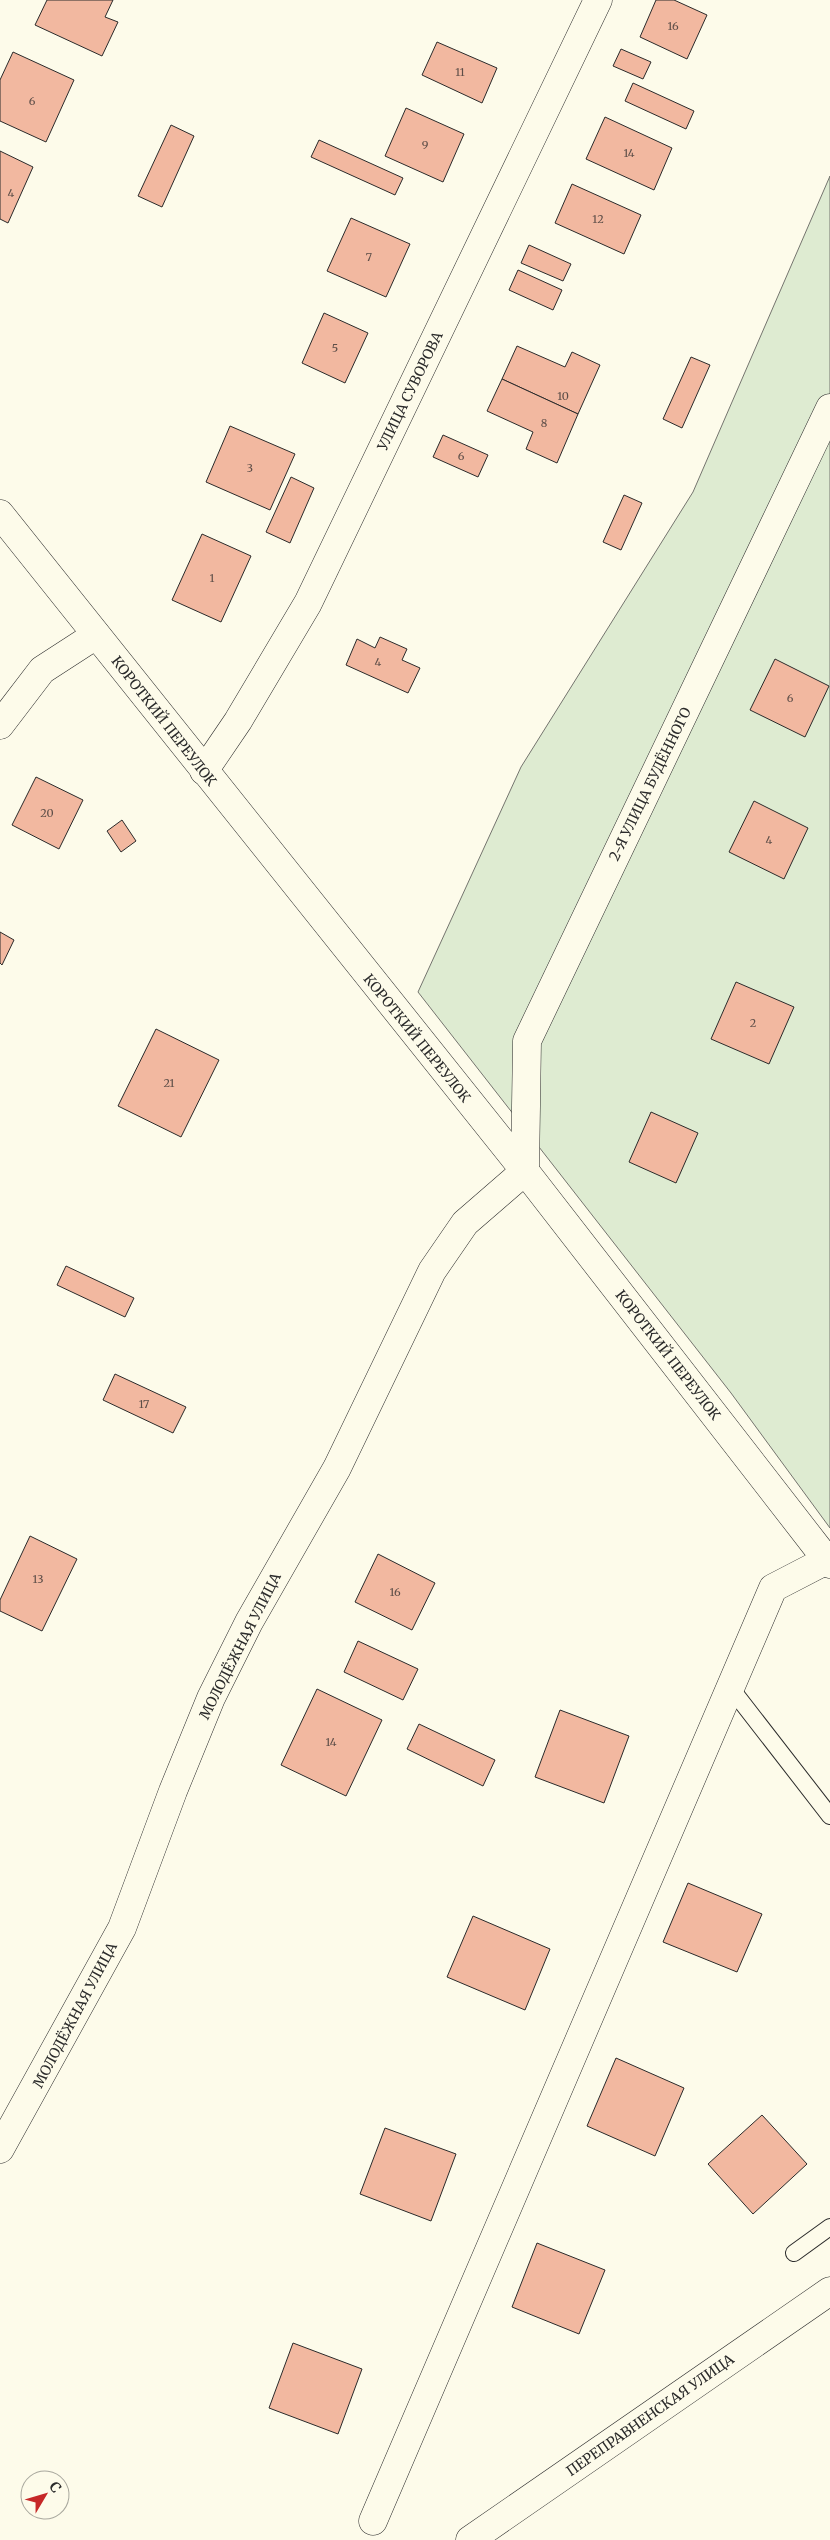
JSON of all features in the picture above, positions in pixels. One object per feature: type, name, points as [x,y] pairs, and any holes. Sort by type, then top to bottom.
[{"type":"street","name":"УЛИЦА СУВОРОВА","points":[[204,771],[238,721],[308,603],[598,0]]},
{"type":"street","name":"2-Я УЛИЦА БУДЁННОГО","points":[[525,1172],[527,1041],[830,408]]},
{"type":"street","name":"КОРОТКИЙ ПЕРЕУЛОК","points":[[0,514],[525,1172],[829,1561]]},
{"type":"street","points":[[0,725],[42,670],[96,635]]},
{"type":"street","name":"МОЛОДЁЖНАЯ УЛИЦА","points":[[0,2150],[122,1928],[173,1791],[212,1698],[249,1622],[337,1468],[432,1271],[465,1223],[525,1172]]},
{"type":"street","points":[[373,2521],[773,1588],[829,1561]]},
{"type":"street","name":"ПЕРЕПРАВНЕНСКАЯ УЛИЦА","points":[[470,2540],[830,2291]]},
{"type":"lane","points":[[730,1687],[830,1816]]},
{"type":"lane","points":[[794,2253],[830,2227]]},
{"type":"green space","points":[[830,176],[830,1528],[731,1393],[418,992],[521,767],[693,492]]},
{"type":"building","points":[[47,0],[113,0],[105,17],[118,22],[102,56],[35,25]]},
{"type":"building","points":[[656,0],[674,0],[707,15],[687,59],[640,37]]},
{"type":"building","points":[[437,42],[497,68],[482,103],[422,75]]},
{"type":"building","points":[[621,49],[651,62],[643,79],[613,66]]},
{"type":"building","points":[[13,52],[74,80],[46,142],[0,121],[0,80]]},
{"type":"building","points":[[633,83],[694,111],[686,129],[625,101]]},
{"type":"building","points":[[406,108],[464,134],[443,182],[385,156]]},
{"type":"building","points":[[605,117],[672,148],[654,190],[586,159]]},
{"type":"building","points":[[171,125],[194,136],[162,207],[138,196]]},
{"type":"building","points":[[319,140],[403,178],[395,195],[311,157]]},
{"type":"building","points":[[0,151],[33,167],[8,223],[0,219]]},
{"type":"building","points":[[572,184],[641,215],[624,254],[555,223]]},
{"type":"building","points":[[351,218],[410,244],[386,297],[327,271]]},
{"type":"building","points":[[529,245],[571,264],[563,281],[521,263]]},
{"type":"building","points":[[518,270],[562,290],[553,310],[509,290]]},
{"type":"building","points":[[324,313],[368,333],[345,383],[302,363]]},
{"type":"building","points":[[517,346],[565,367],[572,352],[600,365],[578,414],[502,379]]},
{"type":"building","points":[[691,357],[710,365],[682,428],[663,419]]},
{"type":"building","points":[[502,379],[578,414],[557,463],[526,449],[533,432],[487,411]]},
{"type":"building","points":[[230,426],[295,454],[270,510],[206,482]]},
{"type":"building","points":[[443,435],[488,455],[478,477],[433,457]]},
{"type":"building","points":[[291,477],[314,488],[290,543],[266,532]]},
{"type":"building","points":[[624,495],[642,503],[621,550],[603,542]]},
{"type":"building","points":[[202,534],[251,556],[221,622],[172,600]]},
{"type":"building","points":[[380,637],[407,649],[402,660],[420,668],[408,693],[346,665],[357,639],[375,648]]},
{"type":"building","points":[[775,659],[829,686],[805,737],[750,710]]},
{"type":"building","points":[[36,777],[83,800],[59,849],[12,825]]},
{"type":"building","points":[[754,801],[808,828],[784,879],[729,852]]},
{"type":"building","points":[[122,820],[136,841],[121,852],[107,831]]},
{"type":"building","points":[[0,932],[14,940],[2,965],[0,963]]},
{"type":"building","points":[[736,982],[794,1007],[769,1064],[711,1039]]},
{"type":"building","points":[[156,1029],[219,1060],[181,1137],[118,1106]]},
{"type":"building","points":[[651,1112],[698,1133],[676,1183],[629,1162]]},
{"type":"building","points":[[66,1266],[134,1298],[125,1317],[57,1285]]},
{"type":"building","points":[[115,1374],[186,1407],[173,1433],[103,1400]]},
{"type":"building","points":[[30,1536],[77,1559],[42,1631],[0,1611],[0,1600]]},
{"type":"building","points":[[378,1554],[435,1583],[412,1630],[355,1602]]},
{"type":"building","points":[[358,1641],[418,1669],[403,1700],[344,1672]]},
{"type":"building","points":[[317,1689],[382,1720],[346,1796],[281,1765]]},
{"type":"building","points":[[560,1710],[629,1736],[604,1803],[535,1777]]},
{"type":"building","points":[[419,1724],[495,1760],[483,1786],[407,1749]]},
{"type":"building","points":[[688,1883],[762,1914],[737,1972],[663,1942]]},
{"type":"building","points":[[473,1916],[550,1949],[525,2010],[447,1977]]},
{"type":"building","points":[[616,2058],[684,2088],[655,2156],[587,2126]]},
{"type":"building","points":[[762,2115],[807,2164],[753,2214],[708,2164]]},
{"type":"building","points":[[385,2128],[456,2154],[431,2221],[360,2194]]},
{"type":"building","points":[[537,2243],[605,2270],[579,2334],[512,2307]]},
{"type":"building","points":[[293,2343],[362,2369],[338,2434],[269,2408]]}]
